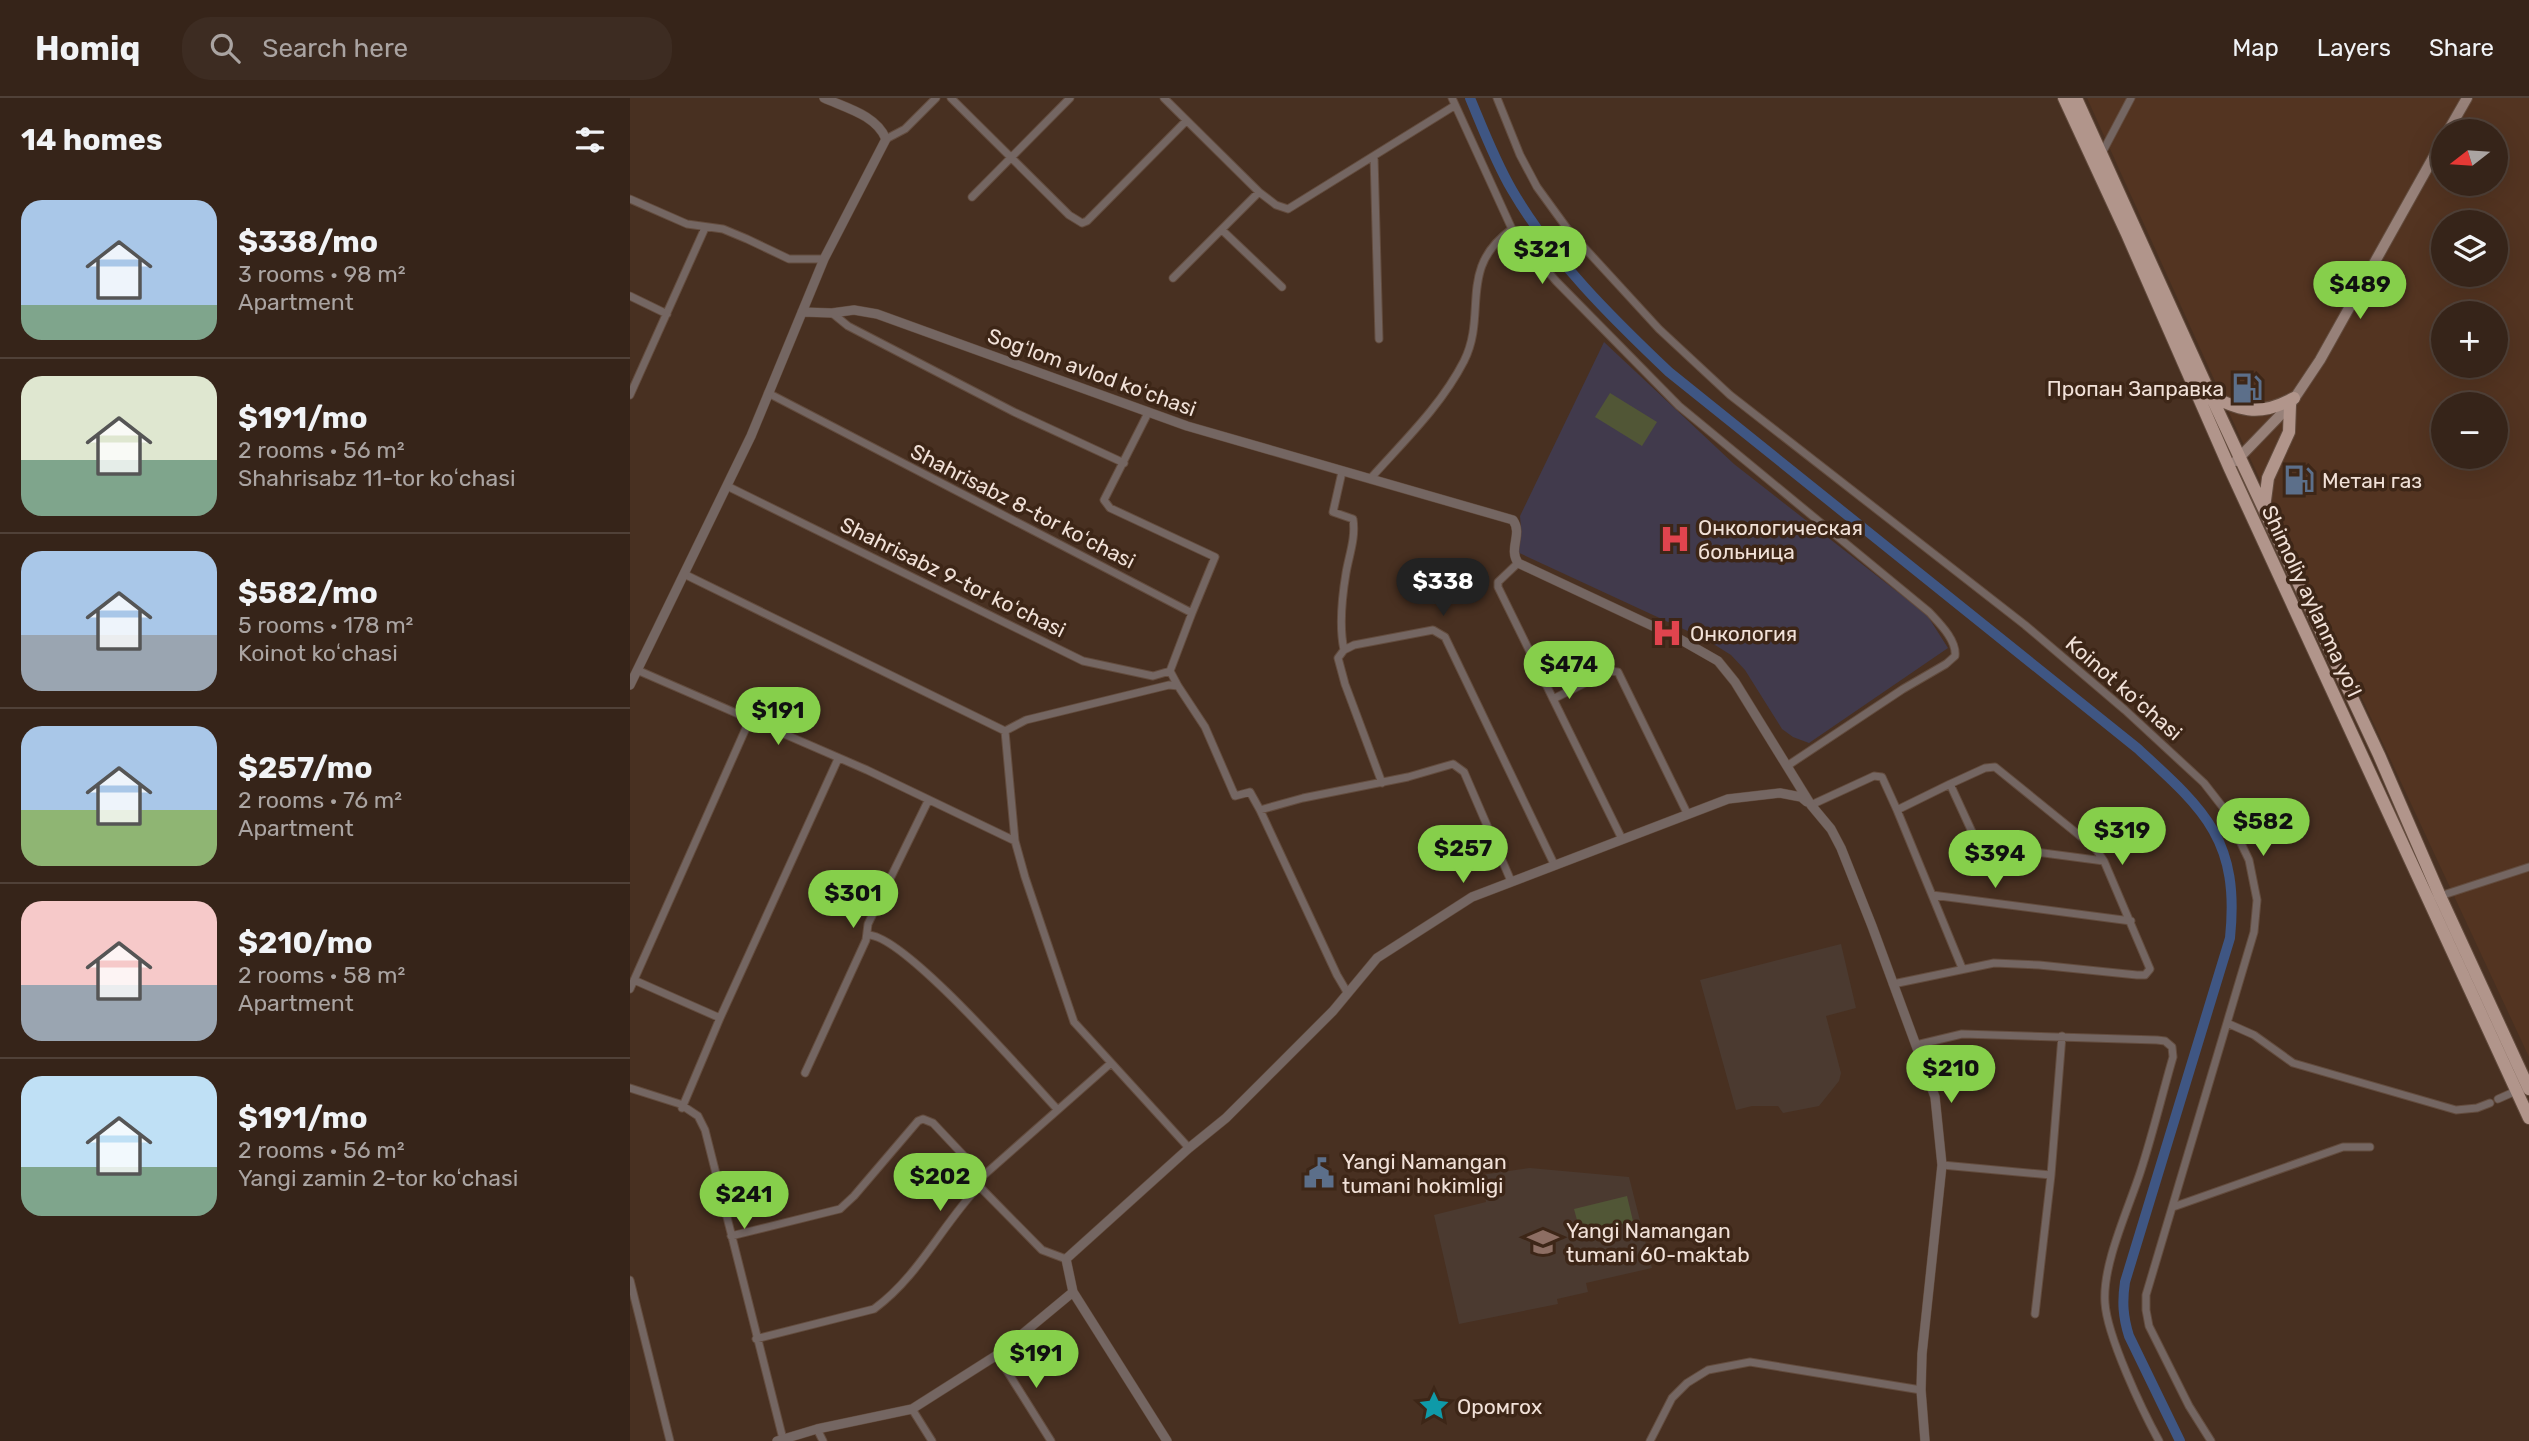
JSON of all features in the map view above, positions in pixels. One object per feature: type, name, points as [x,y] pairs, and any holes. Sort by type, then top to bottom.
[{"type":"main road","name":"Shimoliy aylanma yoʻl","points":[[2064,98],[2230,469],[2523,1090]]},
{"type":"main road","name":"Shimoliy aylanma yoʻl","points":[[2076,98],[2211,396],[2379,755],[2523,1090],[2529,1118]]},
{"type":"main road","points":[[2455,119],[2467,98]]},
{"type":"main road","points":[[2230,469],[2239,456],[2292,401],[2330,343],[2431,162]]},
{"type":"main road","points":[[2211,396],[2231,406],[2257,411],[2292,401]]},
{"type":"main road","points":[[2264,508],[2268,478],[2290,432],[2292,401]]},
{"type":"main road","points":[[2366,762],[2379,755]]},
{"type":"street","points":[[824,98],[865,116],[880,126],[886,138]]},
{"type":"street","points":[[630,683],[727,486],[824,259],[886,138],[905,129],[936,98]]},
{"type":"street","points":[[951,98],[1075,221],[1082,223],[1186,121]]},
{"type":"street","points":[[972,197],[1070,98]]},
{"type":"street","points":[[1164,98],[1259,192],[1276,205],[1289,209],[1453,102],[1512,229],[1556,281],[1679,406],[1929,612],[1942,626],[1954,647],[1955,656],[1787,766]]},
{"type":"street","name":"Koinot koʻchasi","points":[[1497,98],[1520,155],[1537,187],[1569,231],[1659,330],[1730,395],[2025,625],[2189,766],[2211,790],[2236,830],[2249,860],[2257,900],[2253,932],[2146,1294],[2149,1325],[2199,1426],[2210,1441]]},
{"type":"street","points":[[2101,154],[2132,98]]},
{"type":"street","points":[[1374,156],[1379,339]]},
{"type":"street","points":[[1172,278],[1259,192]]},
{"type":"street","points":[[630,199],[687,224],[723,229],[789,259],[824,259]]},
{"type":"street","points":[[630,395],[705,228]]},
{"type":"street","points":[[1370,479],[1439,401],[1463,362],[1468,352],[1475,289],[1482,264],[1496,241],[1512,229]]},
{"type":"street","points":[[1222,230],[1282,287]]},
{"type":"street","points":[[630,296],[667,314]]},
{"type":"street","name":"Sogʻlom avlod koʻchasi","points":[[802,312],[832,313],[854,310],[877,314],[1012,360],[1147,413],[1513,520],[1517,532],[1513,550],[1518,563]]},
{"type":"street","points":[[832,313],[848,326],[1014,412],[1124,463]]},
{"type":"street","name":"Shahrisabz 8-tor koʻchasi","points":[[768,393],[1192,613]]},
{"type":"street","points":[[1147,413],[1105,497],[1106,505],[1215,557],[1170,671],[1205,727],[1236,796],[1250,792],[1261,810],[1332,964],[1348,992]]},
{"type":"street","points":[[1342,472],[1334,512],[1353,519],[1355,530],[1346,576],[1342,639],[1344,650]]},
{"type":"street","name":"Shahrisabz 9-tor koʻchasi","points":[[727,486],[1083,661],[1153,676],[1170,671]]},
{"type":"street","points":[[1622,839],[1498,587],[1498,582],[1518,563],[1676,637],[1718,661],[1735,682],[1811,806]]},
{"type":"street","points":[[684,574],[1005,731]]},
{"type":"street","points":[[1382,783],[1338,658],[1344,650],[1354,645],[1433,630],[1446,638],[1554,864]]},
{"type":"street","points":[[637,670],[1015,841]]},
{"type":"street","points":[[1553,699],[1609,671],[1618,671],[1687,813]]},
{"type":"street","points":[[1005,731],[1026,720],[1169,685],[1178,686]]},
{"type":"street","points":[[630,989],[750,719]]},
{"type":"street","points":[[1005,731],[1015,841],[1074,1022],[1189,1148]]},
{"type":"street","points":[[682,1108],[838,759]]},
{"type":"street","points":[[1261,810],[1303,798],[1382,783],[1448,764],[1459,766],[1472,789],[1511,881]]},
{"type":"street","points":[[1893,984],[1994,963],[2012,962],[2145,975],[2150,966],[2105,861],[2095,848],[1995,767],[1985,768],[1897,810]]},
{"type":"street","points":[[1811,806],[1867,778],[1878,775],[1884,780],[1962,968]]},
{"type":"street","points":[[1950,784],[1973,834],[1991,846],[2105,861]]},
{"type":"street","points":[[1066,1259],[1226,1118],[1333,1011],[1377,958],[1472,897],[1728,799],[1780,793],[1801,797],[1831,830],[1851,870],[1935,1097],[1942,1165],[1922,1354],[1921,1390],[1925,1441]]},
{"type":"street","points":[[805,1073],[867,934],[868,923],[928,801]]},
{"type":"street","points":[[2440,896],[2529,867]]},
{"type":"street","points":[[1932,895],[2131,921]]},
{"type":"street","points":[[867,934],[886,939],[924,969],[1057,1109]]},
{"type":"street","points":[[634,980],[720,1018]]},
{"type":"street","points":[[2227,1023],[2254,1035],[2293,1063],[2329,1075],[2456,1110],[2477,1108],[2490,1103]]},
{"type":"street","points":[[1916,1045],[1962,1034],[2157,1040],[2169,1043],[2173,1052],[2142,1168],[2110,1264],[2105,1288],[2105,1305],[2113,1338],[2159,1441]]},
{"type":"street","points":[[2035,1314],[2051,1175],[2062,1037]]},
{"type":"street","points":[[757,1339],[874,1309],[911,1275],[979,1186],[983,1177],[1111,1063]]},
{"type":"street","points":[[630,1088],[680,1104],[682,1108],[698,1116],[705,1129],[780,1440],[817,1429],[912,1409],[997,1355],[1073,1292]]},
{"type":"street","points":[[2498,1099],[2523,1090]]},
{"type":"street","points":[[731,1236],[839,1209],[854,1196],[918,1121],[923,1119],[933,1123],[983,1177]]},
{"type":"street","points":[[2173,1207],[2343,1147],[2370,1147]]},
{"type":"street","points":[[1942,1165],[2051,1175]]},
{"type":"street","points":[[979,1186],[1042,1250],[1066,1259]]},
{"type":"street","points":[[1066,1259],[1073,1292],[1167,1441]]},
{"type":"street","points":[[630,1280],[670,1441]]},
{"type":"street","points":[[997,1355],[1051,1441]]},
{"type":"street","points":[[1650,1441],[1672,1398],[1687,1383],[1708,1370],[1750,1362],[1921,1390]]},
{"type":"street","points":[[912,1409],[932,1441]]},
{"type":"street","points":[[817,1429],[823,1441]]},
{"type":"shaded area","points":[[2087,98],[2529,98],[2529,1057],[2237,430]]},
{"type":"shaded area","name":"Онкологическая больница","points":[[1604,342],[1734,464],[1927,615],[1948,648],[1809,743],[1782,729],[1745,670],[1731,655],[1707,640],[1515,551],[1521,528],[1520,516]]},
{"type":"shaded area","points":[[1841,944],[1856,1008],[1826,1016],[1841,1073],[1839,1081],[1819,1106],[1783,1113],[1778,1106],[1752,1106],[1736,1110],[1700,980]]},
{"type":"shaded area","name":"Yangi Namangan tumani 60-maktab","points":[[1530,1168],[1629,1177],[1652,1268],[1586,1283],[1588,1292],[1557,1299],[1558,1304],[1459,1324],[1434,1215],[1486,1202],[1481,1175]]},
{"type":"green space","points":[[1610,393],[1657,422],[1642,446],[1595,417]]},
{"type":"green space","points":[[1627,1196],[1633,1221],[1581,1235],[1574,1209]]},
{"type":"waterway","points":[[1470,98],[1500,168],[1528,215],[1564,264],[1626,330],[1669,372],[2137,748],[2182,790],[2213,830],[2223,851],[2229,876],[2232,904],[2230,938],[2125,1282],[2124,1296],[2124,1316],[2129,1336],[2180,1441]]},
{"type":"place","name":"Пропан Заправка","points":[[2247,388]]},
{"type":"place","name":"Метан газ","points":[[2299,480]]},
{"type":"place","name":"Онкологическая больница","points":[[1675,539]]},
{"type":"place","name":"Онкология","points":[[1667,633]]},
{"type":"place","name":"Yangi Namangan tumani hokimligi","points":[[1319,1173]]},
{"type":"place","name":"Yangi Namangan tumani 60-maktab","points":[[1543,1242]]},
{"type":"place","name":"Оромгох","points":[[1434,1406]]}]
